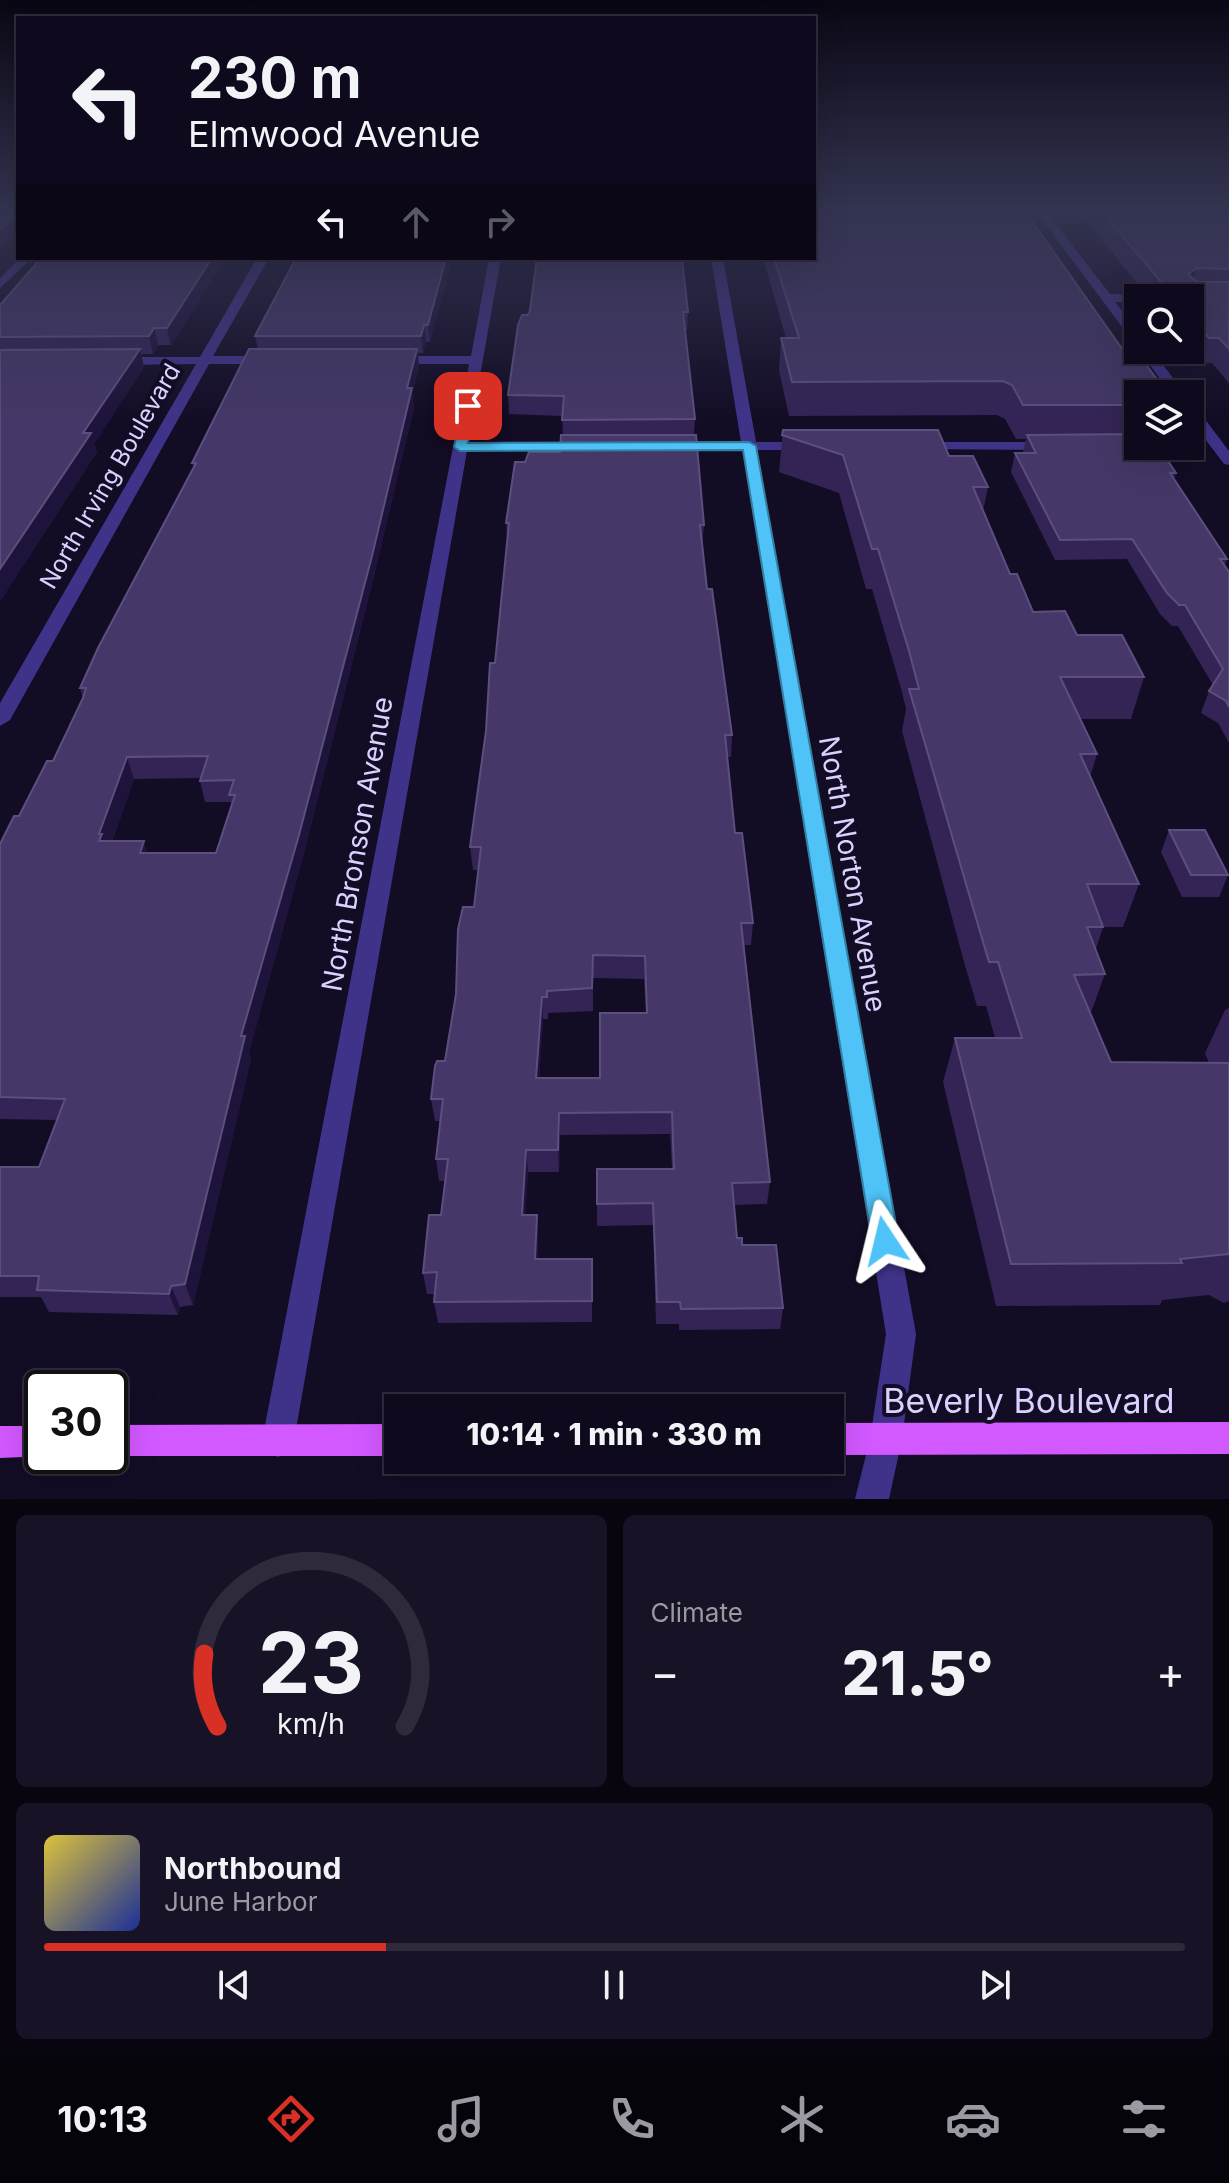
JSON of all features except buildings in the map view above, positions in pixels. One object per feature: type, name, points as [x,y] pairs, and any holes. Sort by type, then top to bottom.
[{"type":"main road","name":"Beverly Boulevard","points":[[844,1439],[1229,1438]]},
{"type":"main road","points":[[128,1441],[384,1440]]},
{"type":"main road","points":[[0,1442],[24,1442]]},
{"type":"street","name":"North Irving Boulevard","points":[[0,720],[250,280]]},
{"type":"street","name":"North Bronson Avenue","points":[[278,1441],[491,280]]},
{"type":"street","name":"North Norton Avenue","points":[[721,280],[901,1334],[886,1439],[872,1499]]},
{"type":"street","points":[[1093,280],[1124,321]]},
{"type":"street","points":[[1107,298],[1124,298]]},
{"type":"street","points":[[103,361],[275,360]]},
{"type":"street","points":[[382,360],[476,360]]},
{"type":"street","points":[[1204,425],[1223,446],[1229,461]]},
{"type":"street","points":[[460,447],[604,446]]},
{"type":"street","points":[[651,446],[819,446]]},
{"type":"street","points":[[896,446],[1065,446]]},
{"type":"street","points":[[1111,446],[1124,446]]},
{"type":"route","points":[[468,406],[460,447],[749,446],[885,1241]]}]
